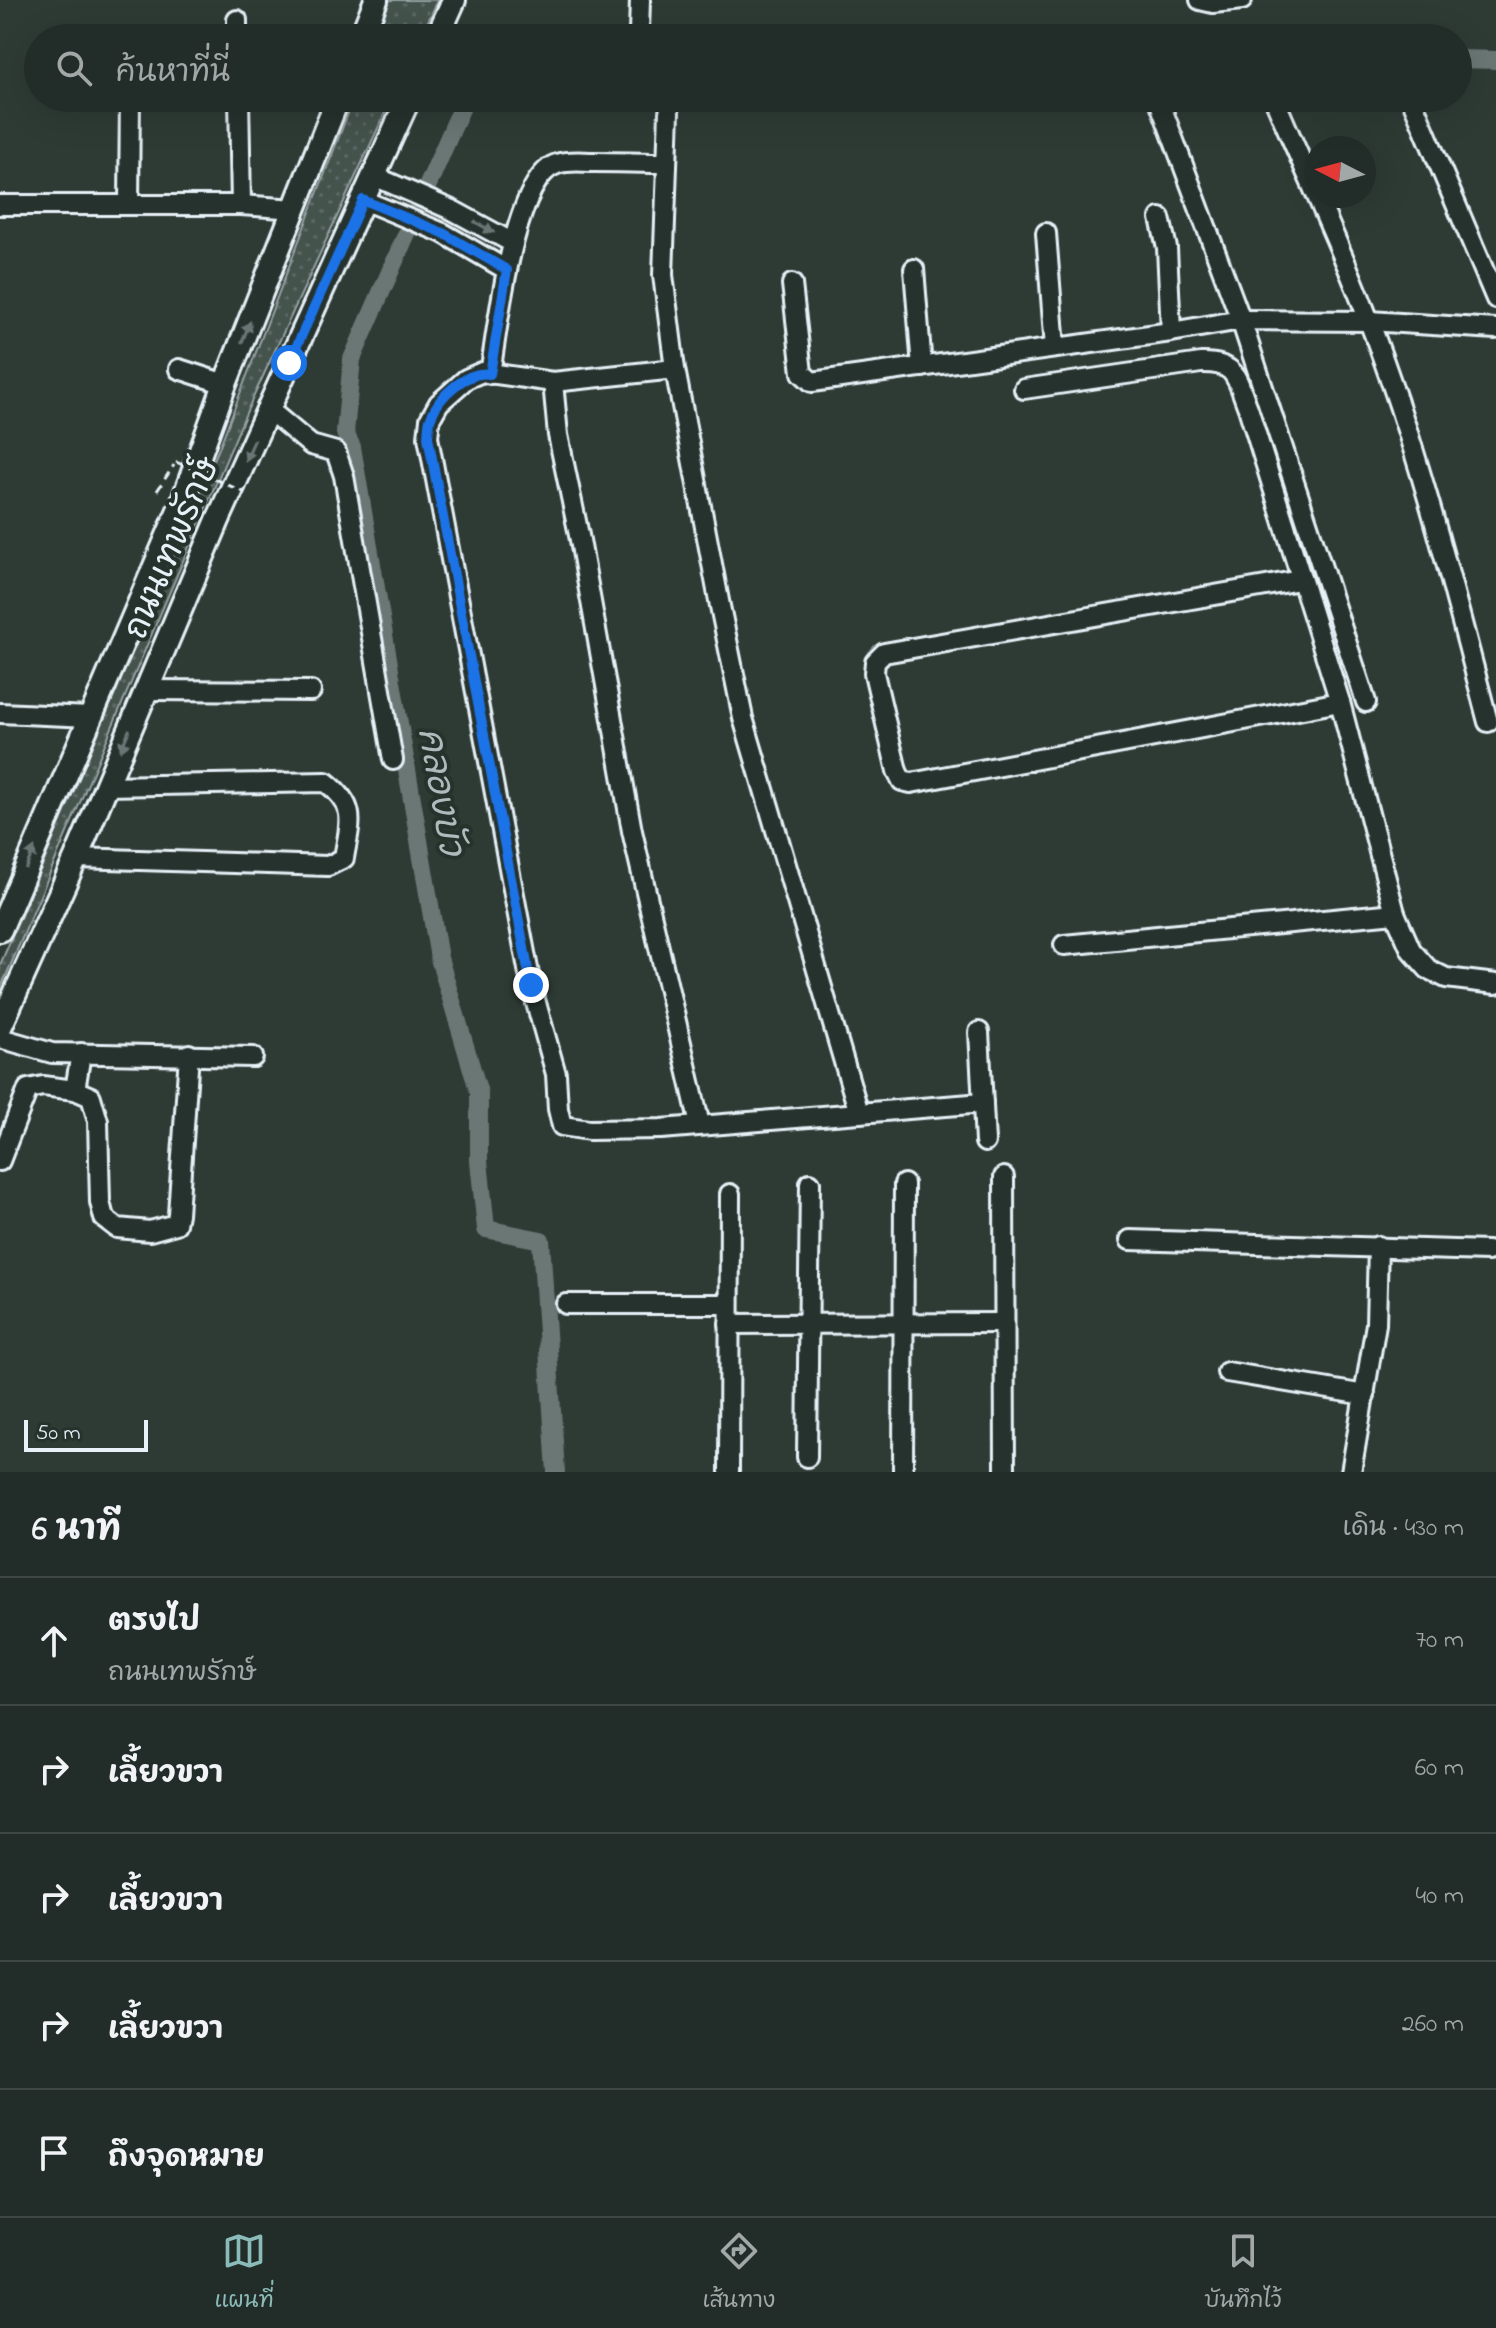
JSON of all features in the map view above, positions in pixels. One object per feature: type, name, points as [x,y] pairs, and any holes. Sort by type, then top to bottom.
[{"type":"main road","points":[[367,24],[376,0]]},
{"type":"main road","points":[[443,24],[454,0]]},
{"type":"main road","name":"ถนนเทพรักษ์","points":[[0,930],[182,503],[225,384],[333,112]]},
{"type":"main road","name":"ถนนเทพรักษ์","points":[[0,1027],[76,858],[268,409],[403,112]]},
{"type":"street","points":[[639,24],[640,0]]},
{"type":"street","points":[[1200,0],[1213,3],[1242,0]]},
{"type":"street","points":[[129,205],[130,112]]},
{"type":"street","points":[[239,112],[241,205]]},
{"type":"street","points":[[669,112],[663,275],[675,369],[743,718],[859,1113]]},
{"type":"street","points":[[1163,112],[1241,320],[1366,702]]},
{"type":"street","points":[[1280,112],[1369,321],[1439,537],[1488,722]]},
{"type":"street","points":[[1417,112],[1496,299]]},
{"type":"street","points":[[490,374],[513,243],[525,205],[539,176],[555,164],[667,163]]},
{"type":"street","points":[[374,176],[454,211],[513,243]]},
{"type":"street","points":[[363,200],[443,233],[507,270]]},
{"type":"street","points":[[0,205],[241,205],[295,209]]},
{"type":"street","points":[[1160,218],[1167,248],[1171,332]]},
{"type":"street","points":[[1046,233],[1055,348]]},
{"type":"street","points":[[914,269],[922,367]]},
{"type":"street","points":[[792,284],[802,373],[812,382],[1241,320],[1369,321],[1496,329]]},
{"type":"street","points":[[1024,389],[1201,363],[1226,365],[1233,371],[1248,408],[1340,702],[1395,913],[1411,950],[1428,969],[1446,978],[1496,984]]},
{"type":"street","points":[[179,369],[225,384]]},
{"type":"street","points":[[675,369],[553,382],[482,372],[452,390],[439,403],[430,419],[428,437],[531,985],[556,1074],[562,1126],[589,1130],[661,1129],[983,1103]]},
{"type":"street","points":[[553,382],[558,435],[632,831],[700,1125]]},
{"type":"street","points":[[268,409],[311,445],[336,452],[344,476],[393,760]]},
{"type":"street","points":[[1300,580],[884,653],[875,662],[874,673],[897,771],[902,781],[911,783],[1340,702]]},
{"type":"street","points":[[146,690],[311,691]]},
{"type":"street","points":[[0,713],[90,717]]},
{"type":"street","points":[[76,858],[328,866],[344,858],[351,817],[343,795],[326,782],[105,786]]},
{"type":"street","points":[[1064,945],[1395,913]]},
{"type":"street","points":[[979,1032],[985,1142]]},
{"type":"street","points":[[0,1038],[52,1053],[253,1057]]},
{"type":"street","points":[[75,1090],[81,1053]]},
{"type":"street","points":[[0,1161],[28,1089],[43,1086],[75,1090],[91,1097],[98,1121],[100,1202],[104,1218],[117,1228],[150,1231],[176,1224],[189,1054]]},
{"type":"street","points":[[1004,1177],[1005,1472]]},
{"type":"street","points":[[807,1457],[810,1183]]},
{"type":"street","points":[[903,1472],[904,1184]]},
{"type":"street","points":[[729,1472],[730,1194]]},
{"type":"street","points":[[1130,1240],[1488,1251]]},
{"type":"street","points":[[1351,1472],[1376,1324],[1378,1246]]},
{"type":"street","points":[[566,1304],[729,1304]]},
{"type":"street","points":[[729,1324],[1003,1323]]},
{"type":"street","points":[[1227,1372],[1365,1395]]},
{"type":"path","points":[[157,491],[176,462],[244,492]]},
{"type":"shaded area","points":[[390,0],[438,0],[427,24],[381,24]]},
{"type":"shaded area","points":[[349,112],[386,112],[246,413],[0,990],[0,965],[219,448]]},
{"type":"waterway","name":"คลองบัว","points":[[1472,59],[1496,60]]},
{"type":"waterway","name":"คลองบัว","points":[[460,112],[352,359],[345,433],[352,447],[439,958],[479,1093],[479,1161],[486,1229],[541,1240],[556,1472]]},
{"type":"route","points":[[289,363],[363,200],[443,233],[507,270],[490,374],[482,372],[466,379],[439,403],[430,419],[428,437],[531,985]]}]
